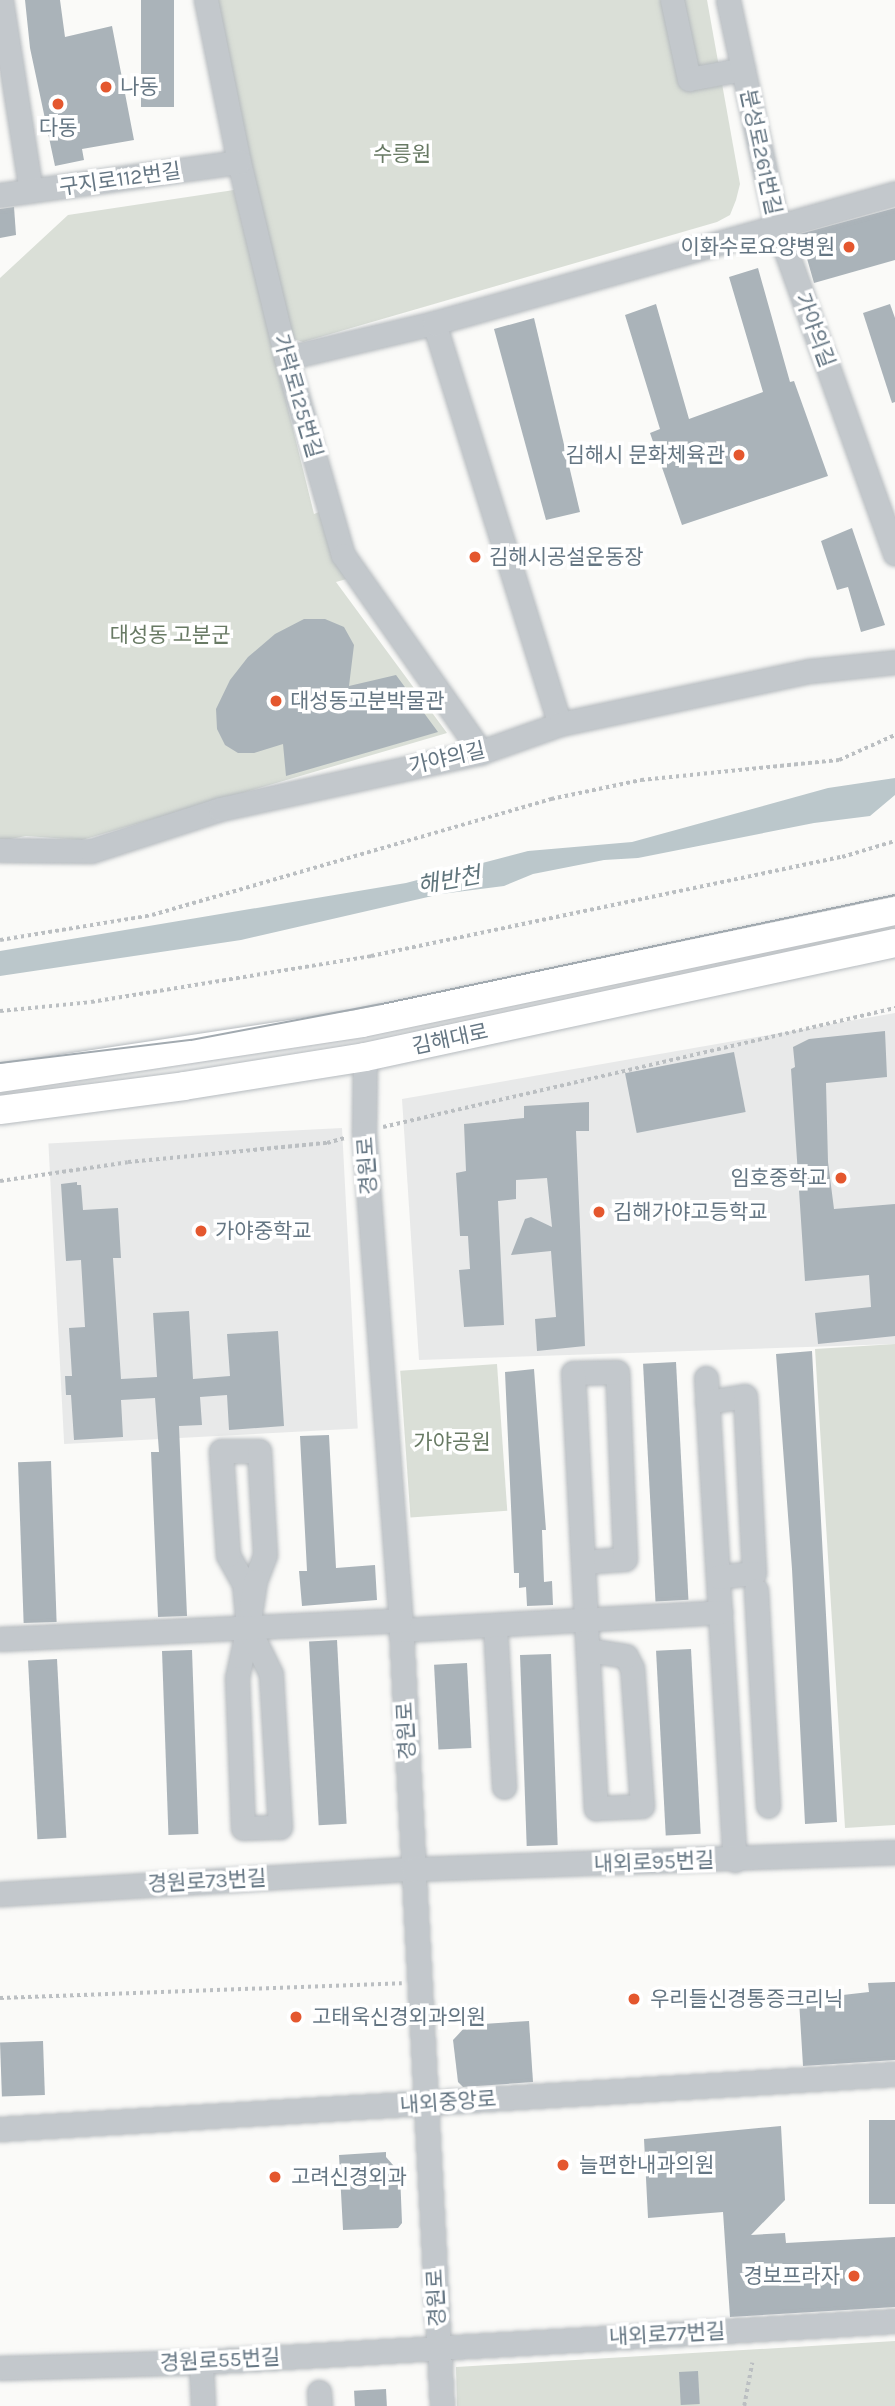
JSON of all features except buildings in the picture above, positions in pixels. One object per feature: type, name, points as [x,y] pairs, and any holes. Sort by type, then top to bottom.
[{"type":"main road","name":"김해대로","points":[[0,1078],[362,1023],[895,911]]},
{"type":"main road","name":"김해대로","points":[[0,1110],[184,1086],[365,1057],[895,943]]},
{"type":"street","points":[[1,0],[31,191]]},
{"type":"street","name":"가락로125번길","points":[[206,0],[239,162],[286,358],[343,555],[481,752]]},
{"type":"street","points":[[672,0],[689,79],[743,69]]},
{"type":"street","name":"분성로261번길","points":[[728,0],[778,226],[895,193]]},
{"type":"street","name":"구지로112번길","points":[[0,195],[239,162]]},
{"type":"street","points":[[286,358],[434,323],[778,226]]},
{"type":"street","name":"가야의길","points":[[778,226],[895,553]]},
{"type":"street","points":[[434,323],[560,724]]},
{"type":"street","name":"가야의길","points":[[0,850],[91,851],[220,809],[481,752],[560,724],[810,671],[895,662]]},
{"type":"street","name":"경원로","points":[[365,1057],[364,1132],[400,1625],[442,2406]]},
{"type":"street","points":[[583,1562],[625,1559],[617,1372],[573,1373],[596,1808],[642,1806],[632,1668],[626,1656],[588,1650]]},
{"type":"street","points":[[706,1378],[735,1860]]},
{"type":"street","points":[[707,1402],[745,1396],[754,1573],[718,1577]]},
{"type":"street","points":[[248,1627],[237,1678],[243,1829],[280,1827],[271,1674],[248,1627],[244,1584],[228,1555],[222,1451],[259,1451],[265,1555],[255,1581],[248,1627]]},
{"type":"street","points":[[730,1792],[768,1797],[756,1590]]},
{"type":"street","points":[[0,1639],[248,1627],[495,1625],[720,1612]]},
{"type":"street","points":[[495,1625],[504,1787]]},
{"type":"street","name":"내외로95번길","points":[[413,1869],[735,1860],[895,1852]]},
{"type":"street","name":"경원로73번길","points":[[0,1894],[413,1869]]},
{"type":"street","name":"내외중앙로","points":[[0,2129],[895,2074]]},
{"type":"street","name":"내외로77번길","points":[[439,2348],[895,2321]]},
{"type":"street","name":"경원로55번길","points":[[0,2368],[201,2362],[439,2348]]},
{"type":"street","points":[[201,2362],[203,2406]]},
{"type":"path","points":[[0,940],[152,915],[551,799],[641,780],[839,760],[895,735]]},
{"type":"path","points":[[0,1012],[91,1002],[371,956],[842,857],[895,841]]},
{"type":"path","points":[[0,1181],[128,1162],[327,1143],[364,1132],[895,1008]]},
{"type":"path","points":[[0,1998],[418,1982]]},
{"type":"path","points":[[744,2406],[752,2363]]},
{"type":"shaded area","name":"김해가야고등학교","points":[[895,1013],[895,1344],[419,1360],[402,1099]]},
{"type":"shaded area","name":"가야중학교","points":[[342,1128],[358,1429],[64,1444],[48,1143]]},
{"type":"green space","name":"수릉원","points":[[211,0],[707,0],[740,184],[736,200],[730,215],[717,222],[303,342],[290,338]]},
{"type":"green space","name":"대성동 고분군","points":[[234,190],[314,514],[322,511],[350,578],[336,582],[447,733],[82,840],[26,836],[0,841],[0,278],[68,215]]},
{"type":"green space","points":[[895,1344],[895,1825],[845,1828],[815,1349]]},
{"type":"green space","name":"가야공원","points":[[497,1364],[507,1511],[410,1517],[400,1371]]},
{"type":"green space","points":[[895,2341],[895,2406],[457,2406],[456,2367]]},
{"type":"water","name":"해반천","points":[[895,778],[895,795],[870,816],[814,823],[638,858],[604,860],[533,874],[504,886],[441,894],[241,940],[0,976],[0,951],[406,883],[528,851],[632,842],[828,788]]},
{"type":"tram line","points":[[0,1063],[191,1040],[382,1004],[895,895]]},
{"type":"place","name":"나동","points":[[106,87]]},
{"type":"place","name":"다동","points":[[58,104]]},
{"type":"place","name":"이화수로요양병원","points":[[849,247]]},
{"type":"place","name":"김해시 문화체육관","points":[[739,455]]},
{"type":"place","name":"김해시공설운동장","points":[[475,557]]},
{"type":"place","name":"대성동고분박물관","points":[[276,701]]},
{"type":"place","name":"임호중학교","points":[[841,1178]]},
{"type":"place","name":"김해가야고등학교","points":[[599,1212]]},
{"type":"place","name":"가야중학교","points":[[201,1231]]},
{"type":"place","name":"우리들신경통증크리닉","points":[[634,1999]]},
{"type":"place","name":"고태욱신경외과의원","points":[[296,2017]]},
{"type":"place","name":"늘편한내과의원","points":[[563,2165]]},
{"type":"place","name":"고려신경외과","points":[[275,2177]]},
{"type":"place","name":"경보프라자","points":[[854,2276]]}]
